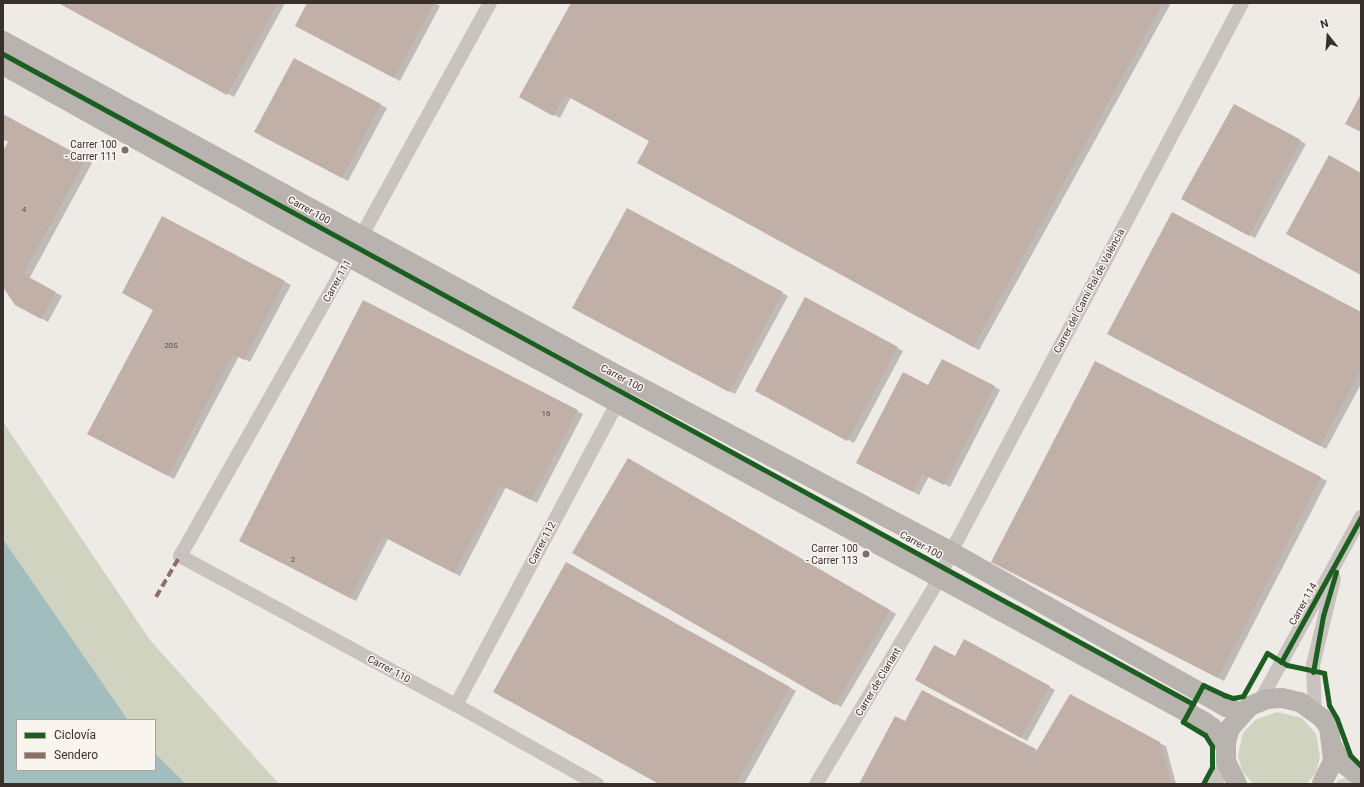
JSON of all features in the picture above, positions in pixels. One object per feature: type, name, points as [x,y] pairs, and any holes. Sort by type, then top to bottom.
[{"type":"street","name":"Carrer 111","points":[[180,556],[362,236],[490,3]]},
{"type":"street","name":"Carrer del Camí Ral de València","points":[[939,580],[951,552],[1242,3]]},
{"type":"street","name":"Carrer 100","points":[[3,42],[629,381],[951,552],[1226,707],[1242,713]]},
{"type":"street","points":[[3,65],[939,580],[1203,721],[1213,728],[1226,754],[1237,784]]},
{"type":"street","name":"Carrer 112","points":[[456,705],[629,381]]},
{"type":"street","name":"Carrer 114","points":[[1262,698],[1361,517]]},
{"type":"street","name":"Carrer 114","points":[[1315,713],[1313,665],[1340,555]]},
{"type":"street","name":"Carrer 110","points":[[180,556],[456,705],[597,784]]},
{"type":"street","name":"Carrer de Clariant","points":[[816,784],[939,580]]},
{"type":"street","points":[[1215,784],[1226,754],[1230,728],[1242,713],[1262,698],[1282,698],[1300,702],[1315,713],[1329,727],[1333,747],[1332,767],[1322,784]]},
{"type":"street","points":[[1333,747],[1341,762],[1361,777]]},
{"type":"green space","points":[[3,422],[150,640],[279,784],[186,784],[156,754],[156,719],[127,719],[3,539]]},
{"type":"green space","points":[[1277,712],[1302,718],[1316,734],[1320,757],[1316,773],[1306,784],[1253,784],[1242,771],[1238,755],[1243,733],[1255,720]]},
{"type":"green space","points":[[1347,778],[1357,784],[1336,784],[1338,780]]},
{"type":"water","points":[[3,539],[127,719],[16,719],[16,771],[156,771],[156,754],[186,784],[3,784]]},
{"type":"building","points":[[58,3],[278,3],[227,95]]},
{"type":"building","points":[[307,3],[434,3],[394,78],[295,26]]},
{"type":"building","points":[[571,3],[1163,3],[973,347],[637,163],[649,141],[565,95],[553,116],[519,97]]},
{"type":"building","points":[[294,58],[381,104],[342,178],[254,132]]},
{"type":"building","points":[[1361,94],[1361,132],[1345,124]]},
{"type":"building","points":[[1234,104],[1301,140],[1249,236],[1181,199]]},
{"type":"building","points":[[3,114],[86,159],[23,274],[56,292],[41,319],[15,305],[3,287],[3,151],[8,142],[3,139]]},
{"type":"building","points":[[1329,155],[1361,173],[1361,275],[1286,234]]},
{"type":"building","points":[[627,208],[783,292],[729,392],[572,308]]},
{"type":"building","points":[[1172,212],[1361,312],[1361,369],[1320,446],[1107,334]]},
{"type":"building","points":[[162,216],[285,281],[244,360],[233,354],[168,476],[87,434],[153,310],[122,293]]},
{"type":"building","points":[[805,297],[898,347],[847,441],[755,391]]},
{"type":"building","points":[[363,300],[578,410],[531,500],[500,485],[454,573],[382,536],[350,598],[239,541]]},
{"type":"building","points":[[942,359],[995,386],[944,485],[922,474],[913,492],[856,463],[903,372],[928,385]]},
{"type":"building","points":[[1095,361],[1321,477],[1218,678],[991,562]]},
{"type":"building","points":[[628,458],[890,610],[835,705],[572,553]]},
{"type":"building","points":[[566,562],[790,687],[736,784],[659,784],[493,692]]},
{"type":"building","points":[[964,639],[1050,686],[1021,738],[915,680],[934,645],[955,656]]},
{"type":"building","points":[[922,690],[1036,749],[1024,772],[1070,694],[1160,742],[1172,784],[859,784],[895,716],[905,721]]},
{"type":"marked path","points":[[156,597],[180,556]]},
{"type":"cycle path","points":[[3,54],[1193,704]]},
{"type":"cycle path","points":[[1281,662],[1361,517]]},
{"type":"cycle path","points":[[1313,672],[1323,616],[1336,572]]},
{"type":"cycle path","points":[[1203,784],[1212,767],[1212,746],[1205,735],[1183,722],[1203,685],[1233,698],[1243,696],[1267,653],[1287,665],[1324,673],[1329,705],[1337,719],[1350,755],[1361,766]]},
{"type":"place","name":"Carrer 100 - Carrer 111","points":[[125,150]]},
{"type":"place","name":"Carrer 100 - Carrer 113","points":[[866,554]]}]
